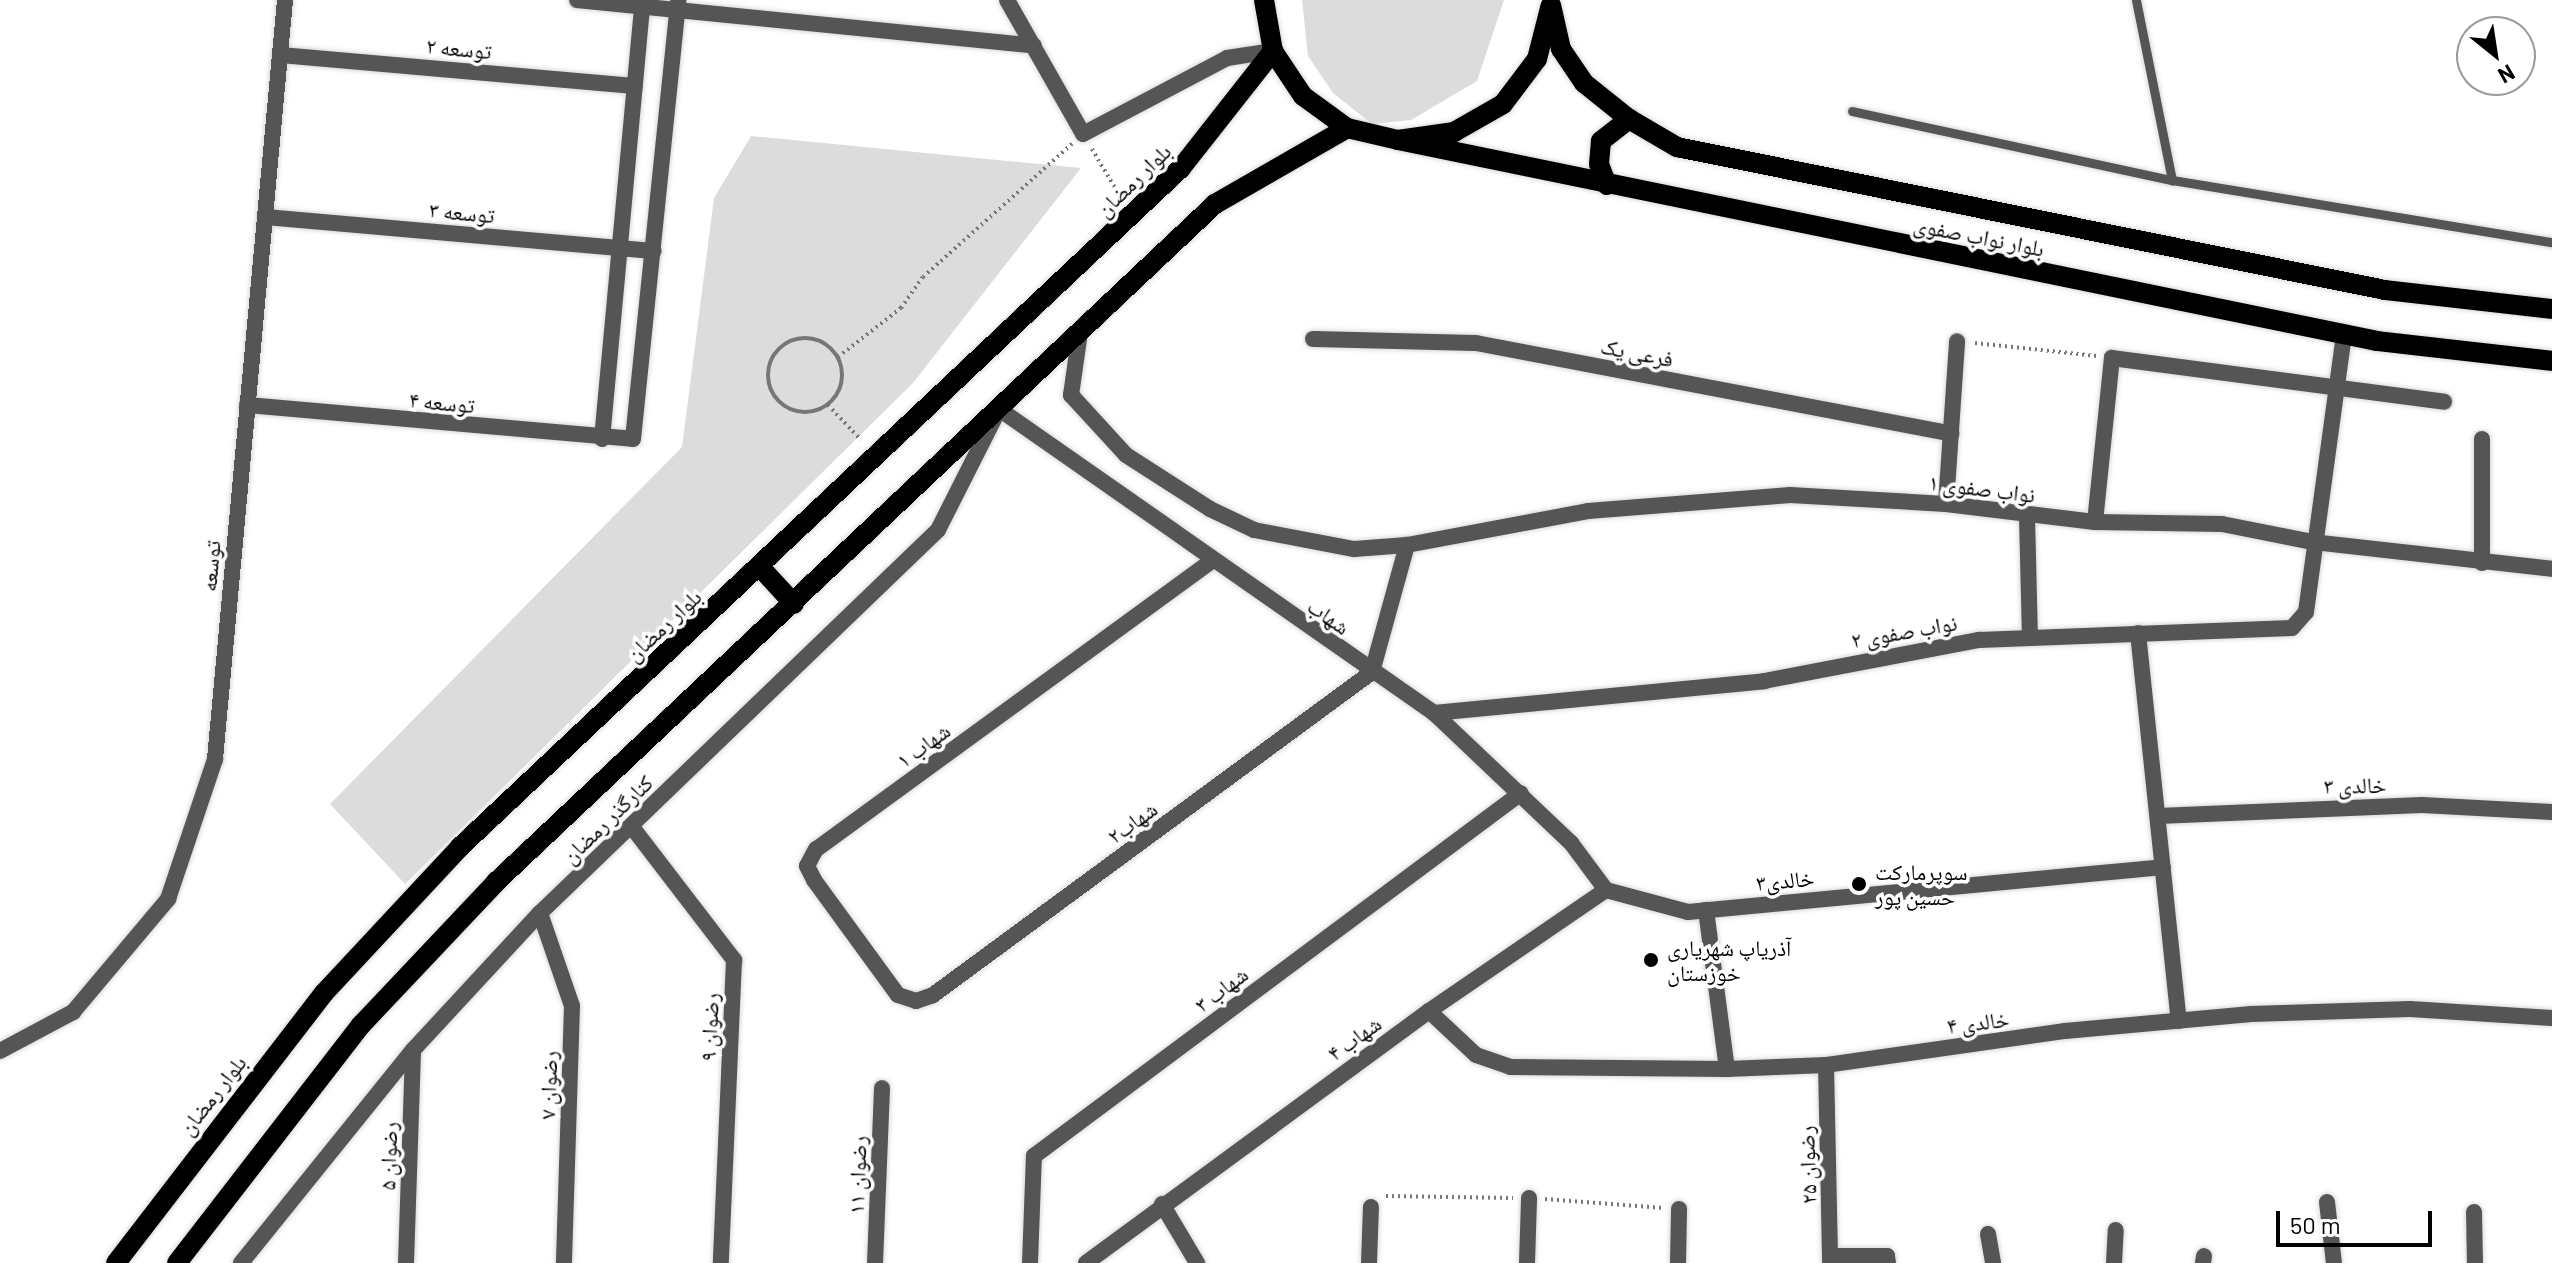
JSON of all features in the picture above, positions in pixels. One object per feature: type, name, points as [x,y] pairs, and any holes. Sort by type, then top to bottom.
[{"type":"main road","points":[[177,1263],[361,1025],[496,882],[1215,204],[1347,128],[1303,96],[1273,51],[1264,0]]},
{"type":"main road","points":[[1398,140],[1454,132],[1503,104],[1537,59],[1551,2]]},
{"type":"main road","name":"بلوار نواب صفوی","points":[[1551,2],[1561,49],[1584,83],[1629,119],[1677,147],[2385,290],[2552,309]]},
{"type":"main road","name":"بلوار رمضان","points":[[116,1263],[324,993],[460,847],[1181,168],[1273,51]]},
{"type":"main road","points":[[1607,185],[1599,164],[1601,141],[1629,119]]},
{"type":"main road","name":"بلوار نواب صفوی","points":[[1347,128],[1607,185],[2344,334],[2552,361]]},
{"type":"main road","points":[[760,567],[794,604]]},
{"type":"street","name":"توسعه","points":[[0,1051],[73,1012],[168,899],[215,759],[285,0]]},
{"type":"street","points":[[577,0],[677,5],[1034,46]]},
{"type":"street","points":[[1007,0],[1083,134],[1227,58],[1273,51]]},
{"type":"street","points":[[602,439],[643,3]]},
{"type":"street","points":[[654,251],[677,5]]},
{"type":"street","name":"توسعه ۲","points":[[280,55],[635,86]]},
{"type":"street","name":"توسعه ۳","points":[[265,217],[654,251]]},
{"type":"street","name":"توسعه ۴","points":[[247,405],[602,439],[633,439],[654,251]]},
{"type":"street","name":"نواب صفوی ۱","points":[[1080,332],[1071,395],[1097,430],[1161,478],[1254,530],[1354,549],[1407,545],[1588,511],[1790,495],[1946,504],[2095,522],[2222,524],[2313,542],[2552,569]]},
{"type":"street","name":"نواب صفوی ۲","points":[[1434,713],[1764,681],[1901,651],[2030,636],[2292,628],[2306,612],[2313,542],[2344,334]]},
{"type":"street","name":"فرعی یک","points":[[1313,339],[1476,343],[1951,434]]},
{"type":"street","points":[[1946,504],[1957,341]]},
{"type":"street","points":[[2095,522],[2112,358],[2336,385],[2444,402]]},
{"type":"street","name":"شهاب","points":[[999,409],[1434,713],[1571,843],[1606,890]]},
{"type":"street","name":"کنارگذر رمضان","points":[[247,1259],[413,1050],[540,913],[938,530],[999,409]]},
{"type":"street","points":[[2482,439],[2482,563]]},
{"type":"street","points":[[2027,516],[2030,636]]},
{"type":"street","points":[[1372,672],[1407,545]]},
{"type":"street","name":"شهاب ۱","points":[[916,1001],[898,995],[814,880],[807,866],[816,849],[1213,560]]},
{"type":"street","points":[[2138,633],[2179,1021]]},
{"type":"street","name":"شهاب۲","points":[[916,1001],[933,995],[1372,672]]},
{"type":"street","name":"شهاب ۳","points":[[1030,1263],[1034,1156],[1521,793]]},
{"type":"street","name":"خالدی ۳","points":[[2158,816],[2422,805],[2552,812]]},
{"type":"street","name":"رضوان ۹","points":[[632,827],[734,960],[721,1263]]},
{"type":"street","name":"خالدی۳","points":[[1606,890],[1688,912],[2163,867]]},
{"type":"street","name":"شهاب ۴","points":[[1086,1263],[1162,1204],[1429,1011],[1606,890]]},
{"type":"street","points":[[1706,910],[1727,1069]]},
{"type":"street","name":"رضوان ۷","points":[[540,913],[572,1006],[564,1263]]},
{"type":"street","name":"خالدی ۴","points":[[1429,1011],[1476,1055],[1510,1067],[1727,1069],[1826,1065],[2179,1021],[2347,1009],[2466,1010],[2552,1018]]},
{"type":"street","name":"رضوان ۵","points":[[406,1263],[413,1050]]},
{"type":"street","name":"رضوان ۲۵","points":[[1826,1065],[1830,1260]]},
{"type":"street","name":"رضوان ۱۱","points":[[875,1263],[882,1088]]},
{"type":"street","points":[[1527,1263],[1529,1198]]},
{"type":"street","points":[[2327,1202],[2334,1263]]},
{"type":"street","points":[[1162,1204],[1197,1263]]},
{"type":"street","points":[[1369,1263],[1371,1207]]},
{"type":"street","points":[[1678,1263],[1679,1209]]},
{"type":"street","points":[[2474,1212],[2475,1263]]},
{"type":"street","points":[[2114,1263],[2116,1230]]},
{"type":"street","points":[[1988,1234],[1993,1263]]},
{"type":"street","points":[[1830,1260],[1887,1256],[1888,1263]]},
{"type":"lane","points":[[2136,0],[2172,180]]},
{"type":"lane","points":[[1852,111],[2172,180],[2552,242]]},
{"type":"path","points":[[838,357],[901,308],[923,277],[1083,134],[1131,216]]},
{"type":"path","points":[[806,337],[819,340],[838,357],[842,383],[828,405],[816,411],[790,410],[771,392],[768,367],[782,345],[806,337]]},
{"type":"path","points":[[1957,341],[2112,358]]},
{"type":"path","points":[[828,405],[877,457]]},
{"type":"path","points":[[1371,1207],[1388,1195],[1529,1198],[1679,1209]]},
{"type":"shaded area","points":[[1302,0],[1504,0],[1477,81],[1411,120],[1372,124],[1333,93],[1308,56]]},
{"type":"shaded area","points":[[751,136],[1081,168],[913,383],[405,884],[330,804],[682,447],[714,198]]},
{"type":"place","name":"سوپرمارکت حسین پور","points":[[1859,884]]},
{"type":"place","name":"آذریاپ شهریاری خوزستان","points":[[1651,960]]}]
